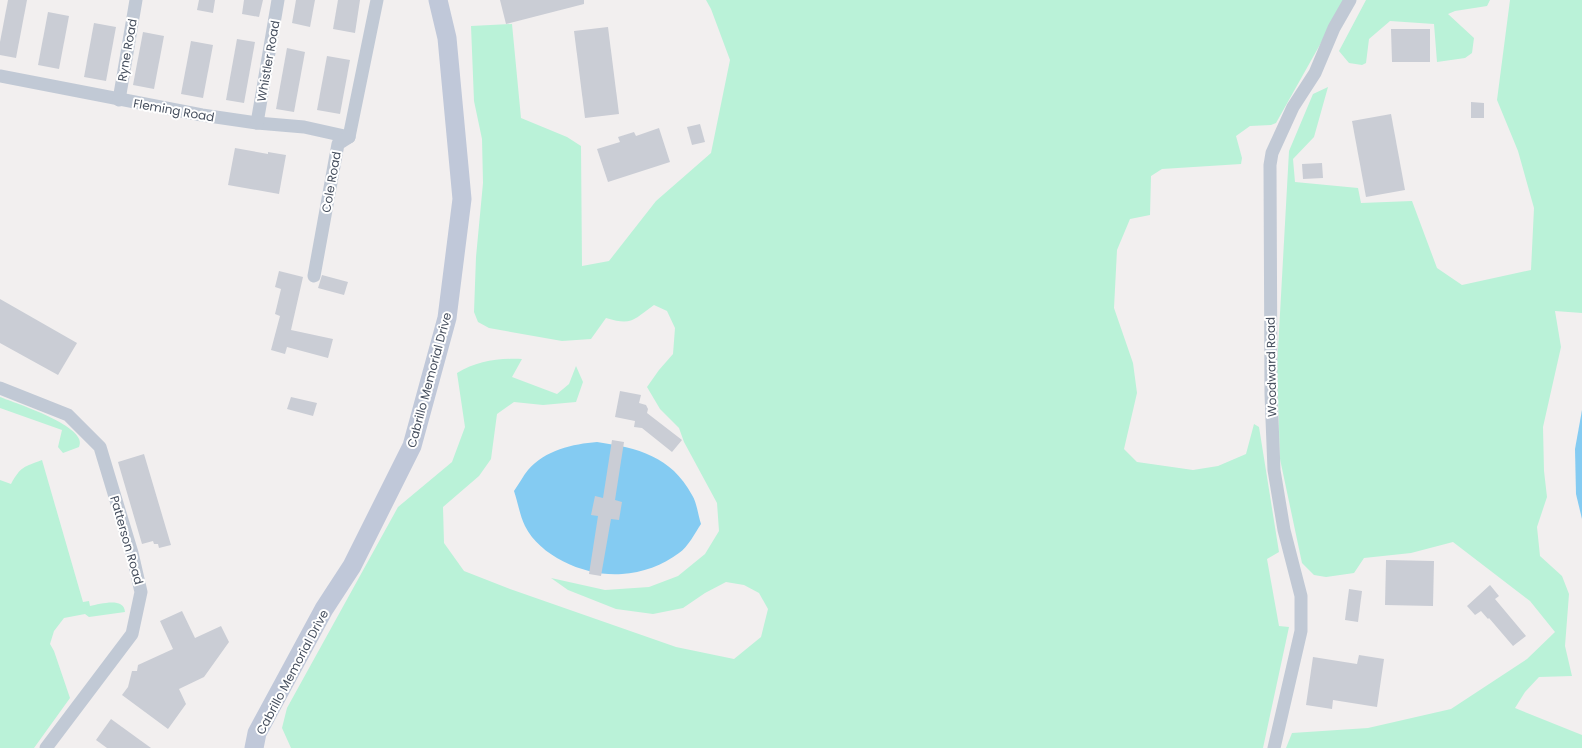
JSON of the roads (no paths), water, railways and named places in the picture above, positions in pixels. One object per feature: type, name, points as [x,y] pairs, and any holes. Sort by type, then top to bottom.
[{"type":"main road","name":"Cabrillo Memorial Drive","points":[[254,748],[258,733],[324,610],[352,566],[412,446],[447,318],[462,199],[447,38],[438,0]]},
{"type":"street","name":"Ryne Road","points":[[119,100],[136,0]]},
{"type":"street","name":"Whistler Road","points":[[257,123],[278,0]]},
{"type":"street","name":"Cole Road","points":[[314,276],[338,144],[349,136],[377,0]]},
{"type":"street","name":"Woodward Road","points":[[1274,748],[1301,631],[1301,596],[1284,530],[1274,470],[1271,394],[1270,165],[1272,153],[1293,107],[1315,73],[1334,28],[1350,0]]},
{"type":"street","name":"Fleming Road","points":[[0,76],[119,100],[257,123],[304,127],[349,136]]},
{"type":"street","name":"Patterson Road","points":[[0,388],[68,415],[100,447],[132,553],[141,592],[132,634],[46,748]]},
{"type":"water","points":[[1582,410],[1582,519],[1576,494],[1575,449]]},
{"type":"water","points":[[597,442],[626,447],[652,456],[674,471],[684,482],[694,498],[701,524],[688,544],[679,553],[659,565],[645,570],[622,574],[609,574],[581,569],[567,563],[554,556],[532,537],[523,522],[514,491],[524,475],[535,463],[551,453],[569,446]]}]
